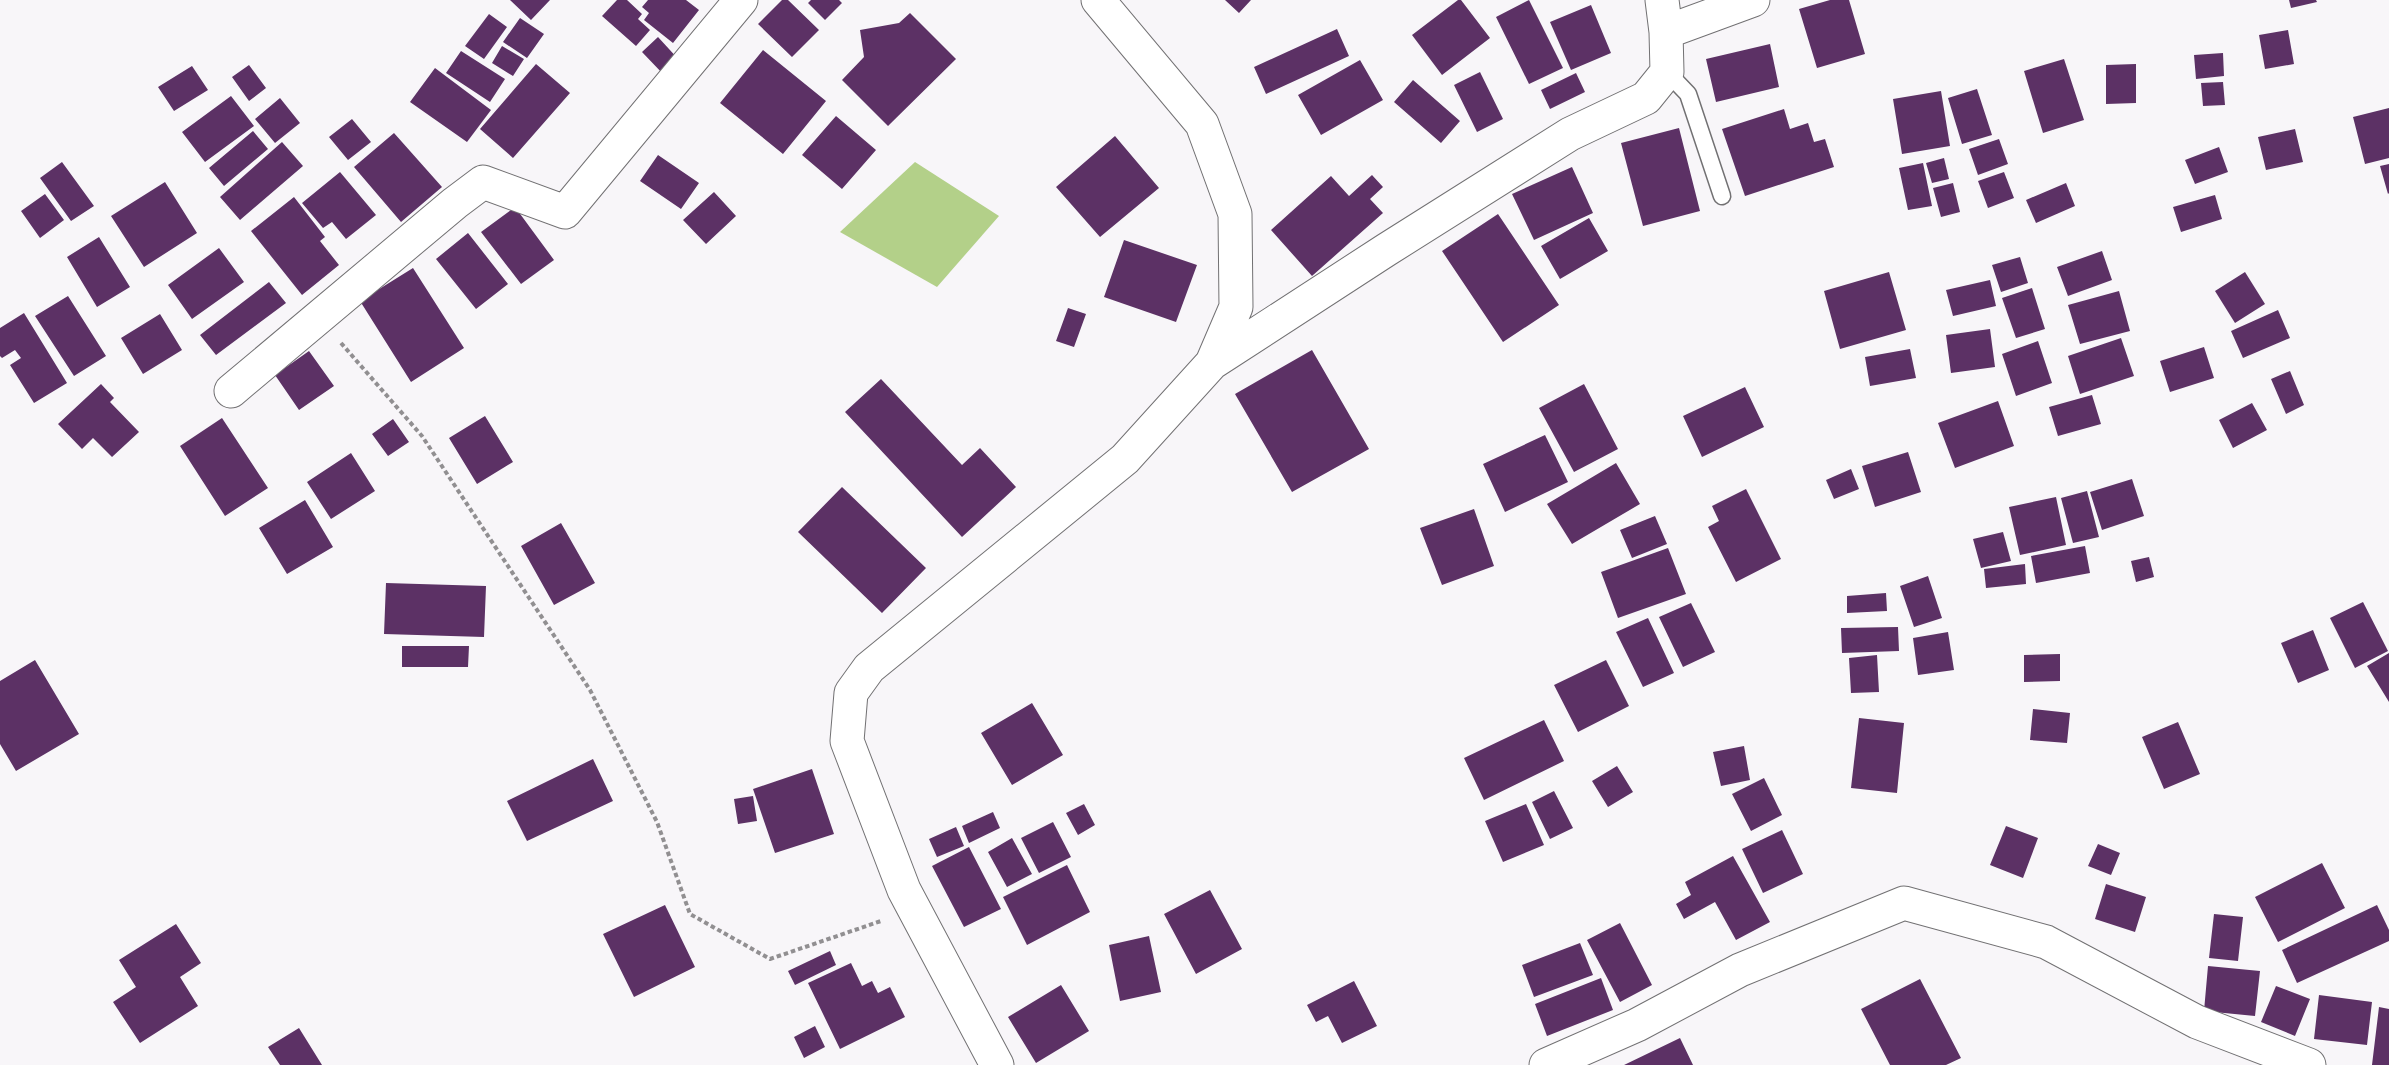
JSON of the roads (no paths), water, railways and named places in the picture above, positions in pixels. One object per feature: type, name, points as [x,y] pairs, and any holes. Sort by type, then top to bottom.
[{"type":"street","points":[[231,391],[483,182],[565,212],[741,0]]},
{"type":"street","points":[[1098,0],[1202,124],[1235,214],[1236,307],[1212,363]]},
{"type":"street","points":[[997,1065],[904,890],[847,741],[851,693],[869,668],[1125,459],[1212,363],[1570,134],[1646,98],[1666,72],[1664,16],[1753,0]]},
{"type":"street","points":[[1546,1065],[1637,1025],[1740,970],[1904,903],[2046,942],[2196,1022],[2309,1065]]},
{"type":"lane","points":[[1666,72],[1688,94],[1722,196]]}]
